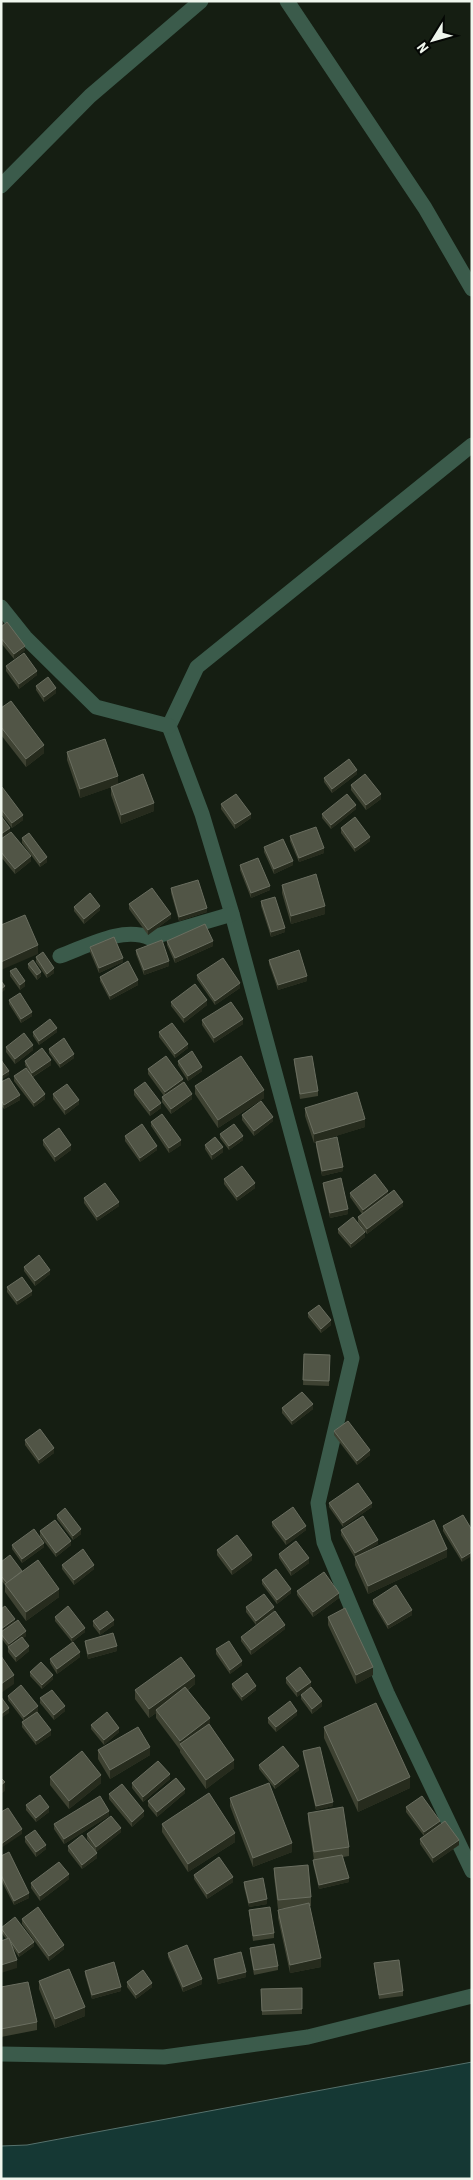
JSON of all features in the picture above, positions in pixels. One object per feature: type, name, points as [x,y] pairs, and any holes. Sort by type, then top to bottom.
[{"type":"street","points":[[1,186],[90,96],[201,1]]},
{"type":"street","points":[[287,1],[425,208],[472,289]]},
{"type":"street","points":[[472,446],[197,666],[169,726],[202,814],[232,914],[352,1358],[318,1503],[324,1542],[387,1693],[472,1871]]},
{"type":"street","points":[[1,607],[25,636],[96,707],[169,726]]},
{"type":"street","points":[[60,956],[115,936],[138,933],[150,938],[232,914]]},
{"type":"street","points":[[1,2054],[164,2057],[308,2037],[472,1996]]},
{"type":"water","points":[[472,2062],[472,2179],[1,2179],[1,2146],[27,2145]]},
{"type":"building","points":[[7,622],[25,646],[14,654],[1,638],[1,627]]},
{"type":"building","points":[[24,653],[37,671],[19,684],[6,666]]},
{"type":"building","points":[[48,677],[56,688],[44,697],[36,686]]},
{"type":"building","points":[[11,701],[44,745],[26,759],[1,727],[1,708]]},
{"type":"building","points":[[105,739],[118,776],[80,789],[67,752]]},
{"type":"building","points":[[349,759],[357,770],[332,789],[324,778]]},
{"type":"building","points":[[143,774],[154,803],[121,815],[111,787]]},
{"type":"building","points":[[365,774],[381,794],[366,805],[351,785]]},
{"type":"building","points":[[1,787],[23,815],[12,823],[1,809]]},
{"type":"building","points":[[236,794],[251,814],[235,824],[221,804]]},
{"type":"building","points":[[347,794],[356,805],[331,825],[322,814]]},
{"type":"building","points":[[1,816],[10,828],[1,834]]},
{"type":"building","points":[[355,817],[370,837],[355,848],[341,828]]},
{"type":"building","points":[[316,827],[324,848],[299,858],[290,836]]},
{"type":"building","points":[[11,832],[31,856],[15,869],[1,852],[1,839]]},
{"type":"building","points":[[29,833],[47,857],[40,863],[22,838]]},
{"type":"building","points":[[283,839],[293,861],[274,869],[264,847]]},
{"type":"building","points":[[258,858],[270,886],[251,893],[240,865]]},
{"type":"building","points":[[316,874],[325,906],[291,916],[282,885]]},
{"type":"building","points":[[198,880],[207,908],[179,917],[171,888]]},
{"type":"building","points":[[152,888],[171,914],[148,930],[129,904]]},
{"type":"building","points":[[90,893],[100,906],[84,919],[74,907]]},
{"type":"building","points":[[275,897],[285,928],[271,932],[261,901]]},
{"type":"building","points":[[25,915],[38,945],[1,962],[1,925]]},
{"type":"building","points":[[205,924],[213,941],[175,958],[167,941]]},
{"type":"building","points":[[114,937],[123,958],[99,968],[90,947]]},
{"type":"building","points":[[162,940],[169,961],[144,970],[136,950]]},
{"type":"building","points":[[299,950],[307,976],[278,985],[269,960]]},
{"type":"building","points":[[43,952],[54,968],[47,974],[36,957]]},
{"type":"building","points":[[223,958],[240,983],[215,1001],[197,975]]},
{"type":"building","points":[[33,960],[41,972],[37,975],[28,964]]},
{"type":"building","points":[[128,961],[138,980],[110,996],[100,977]]},
{"type":"building","points":[[16,968],[25,981],[20,985],[10,971]]},
{"type":"building","points":[[1,981],[5,986],[1,989]]},
{"type":"building","points":[[195,984],[207,1000],[184,1018],[171,1002]]},
{"type":"building","points":[[20,993],[32,1012],[21,1019],[9,1000]]},
{"type":"building","points":[[231,1002],[243,1019],[214,1038],[202,1020]]},
{"type":"building","points":[[50,1019],[57,1028],[39,1041],[33,1032]]},
{"type":"building","points":[[172,1023],[188,1044],[175,1054],[159,1032]]},
{"type":"building","points":[[24,1033],[33,1045],[15,1059],[6,1047]]},
{"type":"building","points":[[64,1038],[74,1054],[60,1064],[49,1049]]},
{"type":"building","points":[[42,1048],[51,1060],[32,1073],[25,1061]]},
{"type":"building","points":[[192,1051],[202,1067],[188,1076],[178,1061]]},
{"type":"building","points":[[166,1056],[183,1079],[165,1092],[148,1069]]},
{"type":"building","points":[[241,1056],[264,1090],[218,1120],[195,1086]]},
{"type":"building","points":[[312,1056],[318,1091],[300,1094],[294,1059]]},
{"type":"building","points":[[1,1060],[9,1071],[1,1076]]},
{"type":"building","points":[[26,1068],[45,1094],[34,1103],[14,1076]]},
{"type":"building","points":[[9,1078],[20,1095],[4,1105],[1,1100],[1,1082]]},
{"type":"building","points":[[145,1082],[161,1103],[150,1111],[134,1090]]},
{"type":"building","points":[[184,1082],[192,1094],[171,1109],[162,1097]]},
{"type":"building","points":[[67,1084],[79,1100],[65,1110],[53,1094]]},
{"type":"building","points":[[357,1092],[365,1119],[314,1134],[305,1108]]},
{"type":"building","points":[[261,1101],[273,1117],[254,1131],[242,1115]]},
{"type":"building","points":[[162,1114],[181,1140],[169,1148],[151,1122]]},
{"type":"building","points":[[142,1124],[157,1146],[140,1158],[125,1136]]},
{"type":"building","points":[[234,1124],[243,1136],[229,1146],[220,1134]]},
{"type":"building","points":[[59,1128],[71,1145],[55,1157],[43,1140]]},
{"type":"building","points":[[215,1137],[223,1147],[212,1155],[205,1145]]},
{"type":"building","points":[[337,1137],[343,1167],[322,1171],[316,1142]]},
{"type":"building","points":[[242,1166],[255,1183],[237,1197],[224,1179]]},
{"type":"building","points":[[375,1174],[388,1191],[363,1210],[350,1193]]},
{"type":"building","points":[[341,1178],[348,1209],[330,1213],[323,1183]]},
{"type":"building","points":[[105,1183],[119,1202],[97,1217],[84,1198]]},
{"type":"building","points":[[394,1190],[403,1202],[367,1229],[358,1217]]},
{"type":"building","points":[[353,1217],[365,1232],[351,1244],[338,1229]]},
{"type":"building","points":[[39,1255],[50,1270],[35,1281],[24,1267]]},
{"type":"building","points":[[22,1277],[32,1291],[17,1301],[7,1287]]},
{"type":"building","points":[[319,1305],[331,1320],[321,1329],[308,1313]]},
{"type":"building","points":[[304,1354],[330,1355],[329,1381],[303,1380]]},
{"type":"building","points":[[302,1392],[313,1404],[292,1421],[282,1408]]},
{"type":"building","points":[[348,1421],[370,1450],[357,1461],[334,1431]]},
{"type":"building","points":[[40,1429],[54,1448],[39,1460],[25,1440]]},
{"type":"building","points":[[358,1483],[372,1503],[343,1523],[329,1503]]},
{"type":"building","points":[[293,1507],[306,1526],[286,1540],[272,1522]]},
{"type":"building","points":[[65,1508],[81,1529],[73,1536],[57,1515]]},
{"type":"building","points":[[463,1515],[472,1530],[472,1552],[462,1558],[443,1526]]},
{"type":"building","points":[[363,1516],[378,1540],[355,1553],[341,1530]]},
{"type":"building","points":[[55,1520],[71,1541],[56,1553],[40,1531]]},
{"type":"building","points":[[434,1520],[447,1549],[368,1586],[355,1557]]},
{"type":"building","points":[[34,1529],[44,1543],[22,1559],[12,1545]]},
{"type":"building","points":[[237,1535],[252,1555],[232,1570],[217,1550]]},
{"type":"building","points":[[296,1541],[309,1558],[291,1571],[279,1554]]},
{"type":"building","points":[[83,1549],[94,1565],[74,1580],[62,1565]]},
{"type":"building","points":[[10,1555],[22,1571],[7,1583],[1,1576],[1,1562]]},
{"type":"building","points":[[38,1560],[59,1589],[26,1612],[5,1584]]},
{"type":"building","points":[[276,1569],[291,1589],[277,1600],[262,1580]]},
{"type":"building","points":[[324,1572],[339,1593],[313,1612],[297,1591]]},
{"type":"building","points":[[396,1585],[412,1610],[388,1625],[373,1600]]},
{"type":"building","points":[[264,1594],[274,1607],[256,1621],[246,1607]]},
{"type":"building","points":[[5,1606],[15,1619],[1,1629],[1,1609]]},
{"type":"building","points":[[68,1606],[85,1628],[72,1638],[55,1617]]},
{"type":"building","points":[[345,1608],[373,1667],[356,1675],[328,1617]]},
{"type":"building","points":[[107,1611],[114,1620],[100,1630],[93,1621]]},
{"type":"building","points":[[275,1611],[285,1625],[251,1650],[241,1637]]},
{"type":"building","points":[[18,1620],[26,1631],[9,1644],[1,1632]]},
{"type":"building","points":[[113,1633],[117,1646],[88,1654],[85,1641]]},
{"type":"building","points":[[22,1637],[29,1646],[16,1657],[8,1647]]},
{"type":"building","points":[[229,1641],[242,1661],[230,1670],[216,1649]]},
{"type":"building","points":[[73,1642],[80,1652],[57,1669],[50,1659]]},
{"type":"building","points":[[1,1656],[14,1675],[1,1684]]},
{"type":"building","points":[[181,1657],[195,1676],[149,1709],[135,1690]]},
{"type":"building","points":[[41,1662],[53,1675],[42,1685],[30,1672]]},
{"type":"building","points":[[300,1667],[311,1682],[297,1692],[286,1678]]},
{"type":"building","points":[[247,1673],[256,1686],[242,1697],[232,1684]]},
{"type":"building","points":[[21,1685],[38,1706],[24,1717],[8,1696]]},
{"type":"building","points":[[185,1687],[210,1718],[180,1741],[156,1710]]},
{"type":"building","points":[[311,1687],[322,1701],[312,1709],[301,1695]]},
{"type":"building","points":[[52,1690],[65,1706],[54,1715],[40,1698]]},
{"type":"building","points":[[1,1697],[9,1708],[1,1714]]},
{"type":"building","points":[[290,1701],[297,1711],[276,1727],[268,1718]]},
{"type":"building","points":[[376,1703],[410,1777],[358,1801],[324,1727]]},
{"type":"building","points":[[37,1712],[51,1730],[36,1741],[22,1722]]},
{"type":"building","points":[[107,1712],[119,1728],[104,1740],[91,1725]]},
{"type":"building","points":[[209,1724],[234,1760],[206,1780],[180,1744]]},
{"type":"building","points":[[138,1727],[150,1747],[110,1770],[98,1750]]},
{"type":"building","points":[[283,1746],[299,1766],[275,1785],[259,1765]]},
{"type":"building","points":[[320,1747],[333,1802],[316,1806],[303,1751]]},
{"type":"building","points":[[82,1751],[101,1775],[69,1801],[50,1777]]},
{"type":"building","points":[[158,1761],[170,1774],[143,1797],[132,1783]]},
{"type":"building","points":[[176,1778],[185,1789],[157,1812],[148,1801]]},
{"type":"building","points":[[269,1783],[292,1843],[253,1858],[230,1798]]},
{"type":"building","points":[[122,1784],[144,1811],[132,1822],[109,1794]]},
{"type":"building","points":[[209,1793],[235,1833],[188,1864],[162,1824]]},
{"type":"building","points":[[40,1795],[49,1807],[36,1818],[26,1805]]},
{"type":"building","points":[[100,1796],[109,1811],[64,1839],[54,1824]]},
{"type":"building","points":[[422,1796],[440,1821],[424,1832],[406,1807]]},
{"type":"building","points":[[343,1807],[349,1847],[314,1852],[308,1813]]},
{"type":"building","points":[[8,1808],[22,1829],[1,1844],[1,1812]]},
{"type":"building","points":[[111,1816],[121,1828],[96,1847],[87,1834]]},
{"type":"building","points":[[445,1821],[459,1840],[433,1858],[420,1839]]},
{"type":"building","points":[[35,1830],[46,1845],[36,1852],[25,1837]]},
{"type":"building","points":[[82,1835],[97,1853],[82,1865],[68,1846]]},
{"type":"building","points":[[9,1852],[29,1893],[14,1901],[1,1875],[1,1856]]},
{"type":"building","points":[[342,1855],[349,1878],[319,1885],[313,1860]]},
{"type":"building","points":[[219,1857],[233,1877],[207,1894],[194,1875]]},
{"type":"building","points":[[59,1862],[69,1874],[40,1896],[31,1883]]},
{"type":"building","points":[[308,1865],[311,1897],[278,1900],[274,1868]]},
{"type":"building","points":[[263,1878],[267,1899],[249,1903],[244,1882]]},
{"type":"building","points":[[309,1903],[321,1958],[290,1965],[278,1910]]},
{"type":"building","points":[[38,1907],[64,1945],[49,1956],[22,1919]]},
{"type":"building","points":[[270,1907],[274,1933],[253,1936],[249,1910]]},
{"type":"building","points":[[15,1917],[34,1942],[19,1953],[1,1928]]},
{"type":"building","points":[[9,1938],[17,1960],[1,1965],[1,1941]]},
{"type":"building","points":[[274,1944],[278,1966],[254,1970],[250,1948]]},
{"type":"building","points":[[187,1945],[202,1979],[183,1987],[168,1953]]},
{"type":"building","points":[[241,1952],[246,1972],[218,1979],[214,1959]]},
{"type":"building","points":[[399,1960],[403,1991],[379,1995],[374,1963]]},
{"type":"building","points":[[114,1962],[121,1987],[92,1995],[85,1971]]},
{"type":"building","points":[[69,1969],[85,2007],[55,2019],[39,1981]]},
{"type":"building","points":[[143,1970],[152,1983],[136,1995],[127,1982]]},
{"type":"building","points":[[28,1982],[37,2022],[1,2029],[1,1987]]},
{"type":"building","points":[[302,1988],[302,2009],[262,2011],[261,1989]]}]
